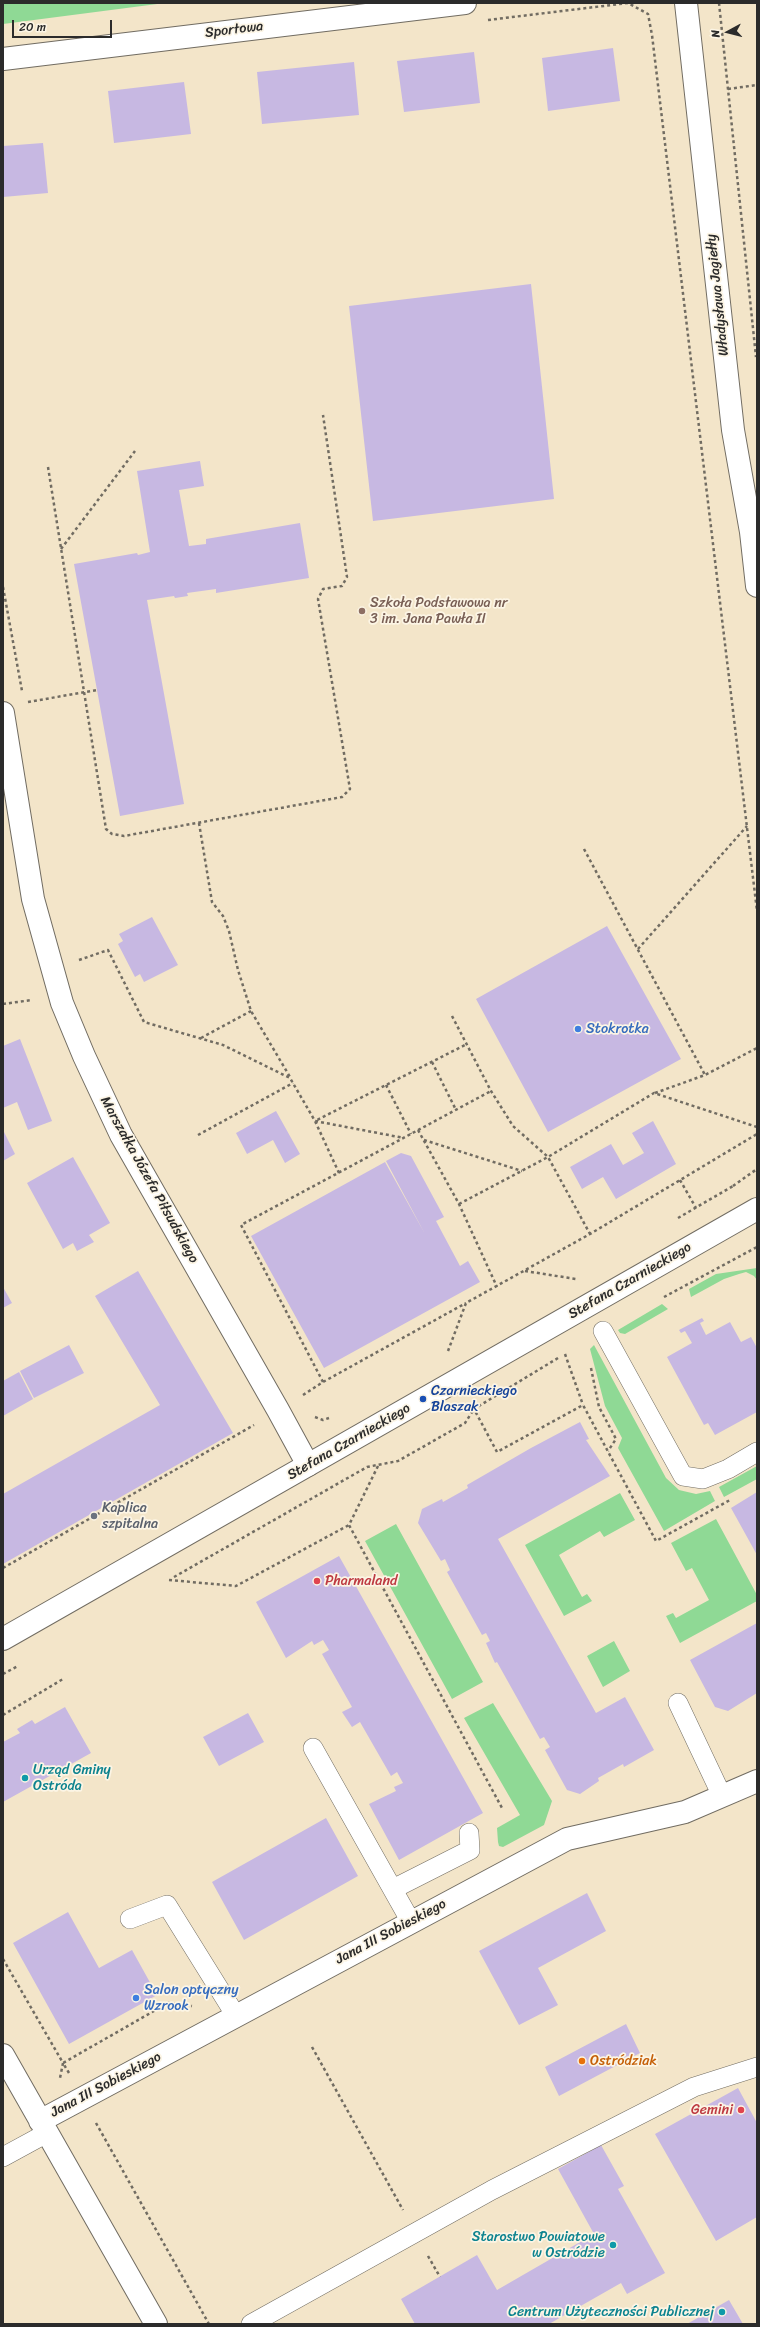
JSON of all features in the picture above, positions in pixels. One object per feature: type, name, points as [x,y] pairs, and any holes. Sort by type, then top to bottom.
[{"type":"street","name":"Sportowa","points":[[3,59],[465,3]]},
{"type":"street","name":"Władysława Jagiełły","points":[[686,3],[733,430],[751,532],[757,586]]},
{"type":"street","name":"Marszałka Józefa Piłsudskiego","points":[[3,713],[33,899],[65,1010],[84,1056],[121,1135],[308,1465]]},
{"type":"street","name":"Stefana Czarnieckiego","points":[[3,1639],[757,1209]]},
{"type":"street","name":"Jana III Sobieskiego","points":[[44,2127],[82,2098],[567,1838],[685,1812],[757,1781]]},
{"type":"street","name":"Jana III Sobieskiego","points":[[3,2055],[156,2324]]},
{"type":"lane","points":[[603,1331],[683,1476],[703,1479],[728,1469],[757,1452]]},
{"type":"lane","points":[[678,1703],[722,1796]]},
{"type":"lane","points":[[313,1748],[411,1922]]},
{"type":"lane","points":[[393,1890],[470,1850],[469,1833]]},
{"type":"lane","points":[[130,1919],[167,1905],[236,2016]]},
{"type":"lane","points":[[251,2324],[492,2190],[694,2087],[757,2067]]},
{"type":"lane","name":"Jana III Sobieskiego","points":[[3,2158],[44,2127]]},
{"type":"path","points":[[719,3],[757,365]]},
{"type":"path","points":[[648,14],[652,35],[757,911]]},
{"type":"path","points":[[728,89],[757,86]]},
{"type":"path","points":[[48,467],[106,829],[112,834],[124,836],[342,797],[350,789],[318,599],[323,589],[342,586],[347,577],[323,416]]},
{"type":"path","points":[[61,550],[135,450]]},
{"type":"path","points":[[3,587],[22,695]]},
{"type":"path","points":[[24,702],[97,690]]},
{"type":"path","points":[[199,823],[212,902],[223,916],[251,1011],[315,1121],[339,1173]]},
{"type":"path","points":[[638,949],[747,826]]},
{"type":"path","points":[[584,849],[705,1075]]},
{"type":"path","points":[[72,957],[78,961],[108,950],[144,1022],[223,1045],[290,1078]]},
{"type":"path","points":[[3,1004],[33,1000]]},
{"type":"path","points":[[200,1038],[251,1011]]},
{"type":"path","points":[[452,1016],[491,1091],[512,1126],[548,1157],[590,1234]]},
{"type":"path","points":[[315,1121],[467,1044]]},
{"type":"path","points":[[459,1204],[548,1157],[654,1093],[705,1075],[757,1048]]},
{"type":"path","points":[[432,1062],[456,1110]]},
{"type":"path","points":[[198,1135],[293,1083]]},
{"type":"path","points":[[386,1085],[411,1134]]},
{"type":"path","points":[[323,1382],[241,1225],[491,1091]]},
{"type":"path","points":[[654,1093],[757,1127]]},
{"type":"path","points":[[315,1121],[404,1138]]},
{"type":"path","points":[[418,1130],[459,1204],[497,1287]]},
{"type":"path","points":[[299,1398],[323,1382],[497,1287],[590,1234],[757,1134]]},
{"type":"path","points":[[423,1140],[522,1171]]},
{"type":"path","points":[[680,1180],[696,1208]]},
{"type":"path","points":[[676,1220],[733,1186]]},
{"type":"path","points":[[525,1271],[577,1279],[583,1275]]},
{"type":"path","points":[[447,1353],[466,1303]]},
{"type":"path","points":[[565,1354],[583,1405]]},
{"type":"path","points":[[590,1363],[598,1407],[616,1439],[608,1452]]},
{"type":"path","points":[[162,1584],[367,1467],[398,1461],[465,1423],[474,1409]]},
{"type":"path","points":[[309,1416],[323,1420],[331,1418]]},
{"type":"path","points":[[3,1568],[258,1423]]},
{"type":"path","points":[[169,1580],[236,1586],[349,1525],[378,1466]]},
{"type":"path","points":[[349,1525],[502,1808]]},
{"type":"path","points":[[3,1674],[24,1662]]},
{"type":"path","points":[[3,1715],[63,1679]]},
{"type":"path","points":[[3,1959],[209,2324]]},
{"type":"path","points":[[59,2081],[63,2063],[168,2003],[199,2007]]},
{"type":"path","points":[[312,2047],[440,2277]]},
{"type":"green space","points":[[3,3],[165,3],[3,24]]},
{"type":"green space","points":[[757,1268],[757,1280],[754,1276],[746,1272],[724,1279],[691,1297],[689,1289],[716,1274]]},
{"type":"green space","points":[[662,1304],[668,1309],[625,1334],[620,1333],[618,1330]]},
{"type":"green space","points":[[594,1345],[666,1478],[679,1490],[696,1494],[710,1491],[715,1501],[664,1531],[618,1448],[622,1438],[605,1406],[590,1349]]},
{"type":"green space","points":[[757,1466],[757,1479],[724,1497],[719,1487]]},
{"type":"green space","points":[[620,1493],[635,1520],[604,1537],[600,1531],[559,1555],[582,1597],[587,1594],[592,1601],[564,1616],[525,1545]]},
{"type":"green space","points":[[716,1519],[757,1595],[757,1601],[680,1643],[666,1616],[673,1613],[676,1618],[709,1600],[692,1568],[686,1571],[671,1543]]},
{"type":"green space","points":[[396,1524],[483,1682],[452,1699],[365,1541]]},
{"type":"green space","points":[[614,1641],[630,1671],[603,1687],[587,1656]]},
{"type":"green space","points":[[493,1703],[552,1801],[544,1825],[503,1847],[499,1846],[497,1828],[520,1815],[464,1718]]},
{"type":"building","points":[[613,48],[620,101],[548,111],[542,58]]},
{"type":"building","points":[[474,52],[480,103],[404,112],[397,61]]},
{"type":"building","points":[[354,62],[359,115],[262,124],[257,72]]},
{"type":"building","points":[[184,82],[191,134],[114,143],[108,91]]},
{"type":"building","points":[[43,143],[48,193],[3,197],[3,146]]},
{"type":"building","points":[[531,284],[554,499],[373,521],[349,306]]},
{"type":"building","points":[[200,461],[204,486],[179,490],[189,546],[206,544],[206,539],[300,523],[309,578],[216,593],[216,589],[187,593],[188,596],[175,598],[174,596],[147,600],[184,804],[120,816],[74,564],[150,552],[137,471]]},
{"type":"building","points":[[152,917],[178,965],[144,982],[140,974],[135,977],[118,944],[123,941],[119,934]]},
{"type":"building","name":"Stokrotka","points":[[607,926],[681,1059],[548,1132],[476,999]]},
{"type":"building","points":[[20,1039],[52,1121],[28,1130],[17,1102],[3,1108],[3,1046]]},
{"type":"building","points":[[276,1111],[300,1154],[285,1163],[273,1140],[247,1154],[236,1133]]},
{"type":"building","points":[[653,1121],[676,1164],[616,1199],[603,1177],[582,1189],[570,1167],[611,1144],[623,1165],[644,1153],[632,1133]]},
{"type":"building","points":[[3,1130],[15,1154],[3,1161]]},
{"type":"building","points":[[401,1153],[411,1156],[444,1217],[436,1221],[460,1266],[468,1261],[480,1282],[324,1368],[251,1236],[385,1162],[425,1234],[386,1161]]},
{"type":"building","points":[[73,1157],[110,1223],[89,1235],[94,1242],[77,1251],[73,1243],[63,1249],[27,1183]]},
{"type":"building","points":[[138,1271],[233,1433],[3,1564],[3,1494],[160,1405],[95,1296]]},
{"type":"building","points":[[3,1287],[12,1303],[3,1308]]},
{"type":"building","points":[[702,1318],[704,1321],[700,1323],[706,1335],[730,1322],[741,1342],[751,1337],[757,1348],[757,1412],[715,1435],[708,1423],[704,1425],[667,1357],[692,1343],[685,1331],[681,1333],[679,1330]]},
{"type":"building","points":[[69,1345],[84,1373],[34,1398],[20,1371]]},
{"type":"building","points":[[19,1372],[33,1399],[3,1416],[3,1381]]},
{"type":"building","points":[[580,1422],[589,1439],[586,1440],[610,1476],[498,1539],[596,1713],[625,1697],[654,1750],[624,1767],[623,1764],[598,1778],[599,1781],[580,1794],[567,1790],[545,1750],[550,1747],[544,1737],[540,1739],[497,1662],[495,1663],[486,1643],[490,1641],[486,1633],[482,1635],[447,1572],[450,1570],[445,1559],[441,1561],[418,1523],[422,1509],[442,1499],[443,1502],[468,1488],[467,1485]]},
{"type":"building","points":[[757,1492],[757,1555],[731,1508]]},
{"type":"building","points":[[339,1556],[483,1813],[399,1860],[369,1804],[396,1791],[394,1787],[403,1783],[397,1772],[391,1776],[360,1722],[352,1727],[342,1712],[352,1707],[322,1654],[329,1650],[323,1640],[314,1645],[312,1641],[286,1658],[256,1602]]},
{"type":"building","points":[[757,1623],[757,1693],[728,1711],[715,1707],[690,1660]]},
{"type":"building","name":"Urząd Gminy Ostróda","points":[[65,1707],[91,1753],[3,1802],[3,1742],[20,1733],[17,1729],[32,1720],[35,1724]]},
{"type":"building","points":[[248,1713],[264,1742],[219,1766],[203,1737]]},
{"type":"building","points":[[326,1818],[358,1876],[244,1940],[212,1882]]},
{"type":"building","points":[[587,1893],[606,1931],[538,1968],[558,2005],[519,2025],[479,1951]]},
{"type":"building","points":[[68,1912],[99,1968],[132,1950],[157,1995],[69,2044],[13,1943]]},
{"type":"building","points":[[626,2024],[640,2053],[559,2096],[545,2067]]},
{"type":"building","points":[[738,2088],[757,2123],[757,2217],[716,2241],[655,2134]]},
{"type":"building","name":"Starostwo Powiatowe w Ostródzie","points":[[601,2145],[624,2186],[618,2189],[665,2273],[627,2294],[621,2283],[549,2324],[415,2324],[401,2299],[477,2255],[497,2290],[594,2234],[558,2169]]},
{"type":"building","name":"Centrum Użyteczności Publicznej","points":[[729,2300],[743,2324],[687,2324]]},
{"type":"place","name":"Szkoła Podstawowa nr 3 im. Jana Pawła II","points":[[362,611]]},
{"type":"place","name":"Stokrotka","points":[[578,1029]]},
{"type":"place","name":"Czarnieckiego Blaszak","points":[[423,1399]]},
{"type":"place","name":"Kaplica szpitalna","points":[[94,1516]]},
{"type":"place","name":"Pharmaland","points":[[317,1581]]},
{"type":"place","name":"Urząd Gminy Ostróda","points":[[25,1778]]},
{"type":"place","name":"Salon optyczny Wzrook","points":[[136,1998]]},
{"type":"place","name":"Ostródziak","points":[[582,2061]]},
{"type":"place","name":"Gemini","points":[[741,2110]]},
{"type":"place","name":"Starostwo Powiatowe w Ostródzie","points":[[613,2245]]},
{"type":"place","name":"Centrum Użyteczności Publicznej","points":[[722,2312]]}]
